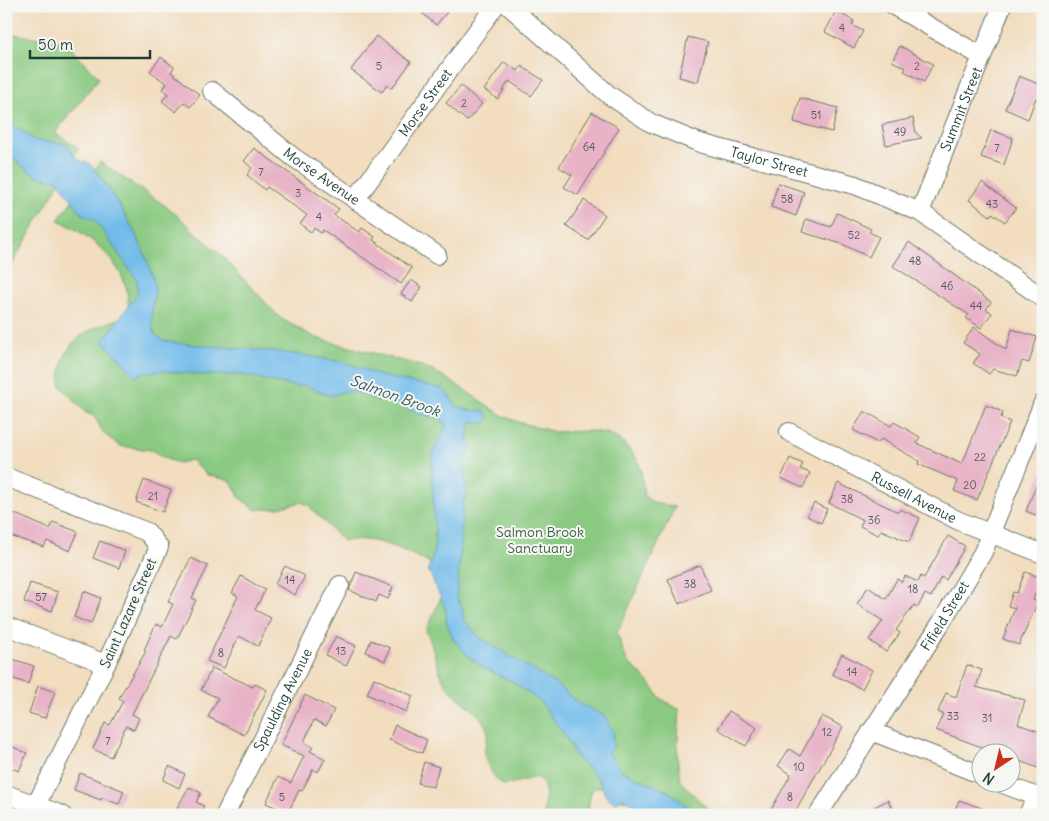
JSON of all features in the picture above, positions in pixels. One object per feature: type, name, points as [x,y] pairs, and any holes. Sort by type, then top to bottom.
[{"type":"street","name":"Morse Street","points":[[355,200],[495,6]]},
{"type":"street","name":"Taylor Street","points":[[509,6],[609,95],[651,122],[700,143],[854,186],[920,212],[1043,298]]},
{"type":"street","points":[[894,6],[981,56]]},
{"type":"street","name":"Summit Street","points":[[920,212],[1002,6]]},
{"type":"street","name":"Morse Avenue","points":[[212,91],[293,157],[437,255]]},
{"type":"street","name":"Fifield Street","points":[[818,815],[941,623],[992,534],[1043,403]]},
{"type":"street","name":"Russell Avenue","points":[[790,432],[959,521],[1043,554]]},
{"type":"street","name":"Saint Lazare Street","points":[[6,477],[147,532],[159,547],[106,664],[36,805]]},
{"type":"street","name":"Spaulding Avenue","points":[[225,815],[340,585]]},
{"type":"street","points":[[6,626],[106,664]]},
{"type":"street","points":[[871,731],[972,771]]},
{"type":"street","points":[[1022,791],[1039,798],[1028,815]]},
{"type":"street","points":[[6,794],[62,815]]},
{"type":"green space","points":[[6,33],[65,42],[99,78],[55,133],[79,148],[6,275]]},
{"type":"green space","name":"Salmon Brook Sanctuary","points":[[100,162],[170,209],[225,259],[280,318],[316,338],[422,366],[443,376],[502,415],[518,422],[555,432],[590,431],[607,433],[624,443],[637,459],[641,469],[644,496],[654,503],[675,507],[617,633],[627,661],[648,681],[660,698],[680,710],[677,755],[680,781],[714,815],[656,815],[632,801],[617,800],[605,787],[596,787],[591,792],[587,815],[544,815],[545,789],[541,780],[537,777],[505,785],[495,777],[484,755],[488,732],[484,723],[448,687],[440,674],[426,631],[441,597],[431,564],[400,549],[378,542],[366,540],[343,541],[308,505],[302,502],[278,508],[256,510],[240,498],[231,481],[207,475],[191,460],[179,463],[166,459],[151,450],[120,446],[104,434],[94,416],[86,413],[60,385],[64,358],[76,340],[95,328],[120,318],[104,341],[128,318],[127,291],[123,279],[110,258],[91,240],[58,220]]},
{"type":"water","name":"Salmon Brook","points":[[6,120],[34,140],[67,144],[78,159],[89,163],[108,188],[138,239],[151,272],[155,288],[152,314],[155,335],[165,341],[177,343],[281,352],[344,362],[381,376],[443,389],[457,406],[468,410],[485,411],[489,418],[486,423],[471,422],[470,424],[468,441],[472,445],[464,464],[467,494],[463,503],[457,598],[462,607],[464,620],[480,638],[556,684],[578,703],[604,715],[614,733],[612,741],[614,746],[608,752],[622,771],[669,792],[699,815],[653,815],[623,798],[615,803],[605,795],[600,781],[575,755],[567,739],[541,702],[513,682],[486,669],[469,657],[453,639],[446,620],[446,610],[428,569],[433,557],[435,543],[432,464],[435,447],[446,426],[440,418],[422,415],[382,397],[378,401],[355,392],[344,392],[331,396],[303,385],[297,387],[243,375],[206,375],[164,371],[144,372],[136,377],[103,341],[138,293],[137,280],[95,220],[82,214],[57,179],[42,178],[30,172],[6,152]]},
{"type":"building","points":[[414,6],[452,6],[436,25]]},
{"type":"building","points":[[836,11],[854,21],[852,25],[863,31],[854,48],[825,32]]},
{"type":"building","points":[[376,36],[411,62],[392,88],[387,85],[382,92],[351,70]]},
{"type":"building","points":[[688,37],[708,42],[698,82],[679,77]]},
{"type":"building","points":[[900,46],[933,64],[924,82],[904,71],[906,68],[892,61]]},
{"type":"building","points":[[161,57],[174,67],[171,72],[200,95],[190,107],[184,102],[176,112],[162,101],[168,94],[162,89],[167,84],[150,71]]},
{"type":"building","points":[[504,62],[518,71],[521,66],[543,80],[531,96],[509,81],[498,99],[484,90]]},
{"type":"building","points":[[1019,76],[1043,86],[1043,101],[1036,98],[1028,119],[1005,109]]},
{"type":"building","points":[[461,86],[482,104],[467,121],[446,103]]},
{"type":"building","points":[[800,98],[838,108],[832,132],[794,122]]},
{"type":"building","points":[[592,112],[619,128],[578,195],[564,187],[572,175],[559,167]]},
{"type":"building","points":[[913,118],[916,133],[922,138],[886,145],[882,125]]},
{"type":"building","points":[[991,130],[1013,138],[1004,165],[981,157]]},
{"type":"building","points":[[254,148],[339,209],[334,215],[359,232],[362,228],[375,237],[373,240],[412,268],[401,284],[323,230],[321,233],[314,228],[311,232],[300,224],[307,215],[267,187],[265,190],[247,175],[252,168],[244,161]]},
{"type":"building","points":[[982,182],[1016,208],[1005,222],[992,213],[990,216],[969,200]]},
{"type":"building","points":[[778,183],[804,192],[796,216],[771,207]]},
{"type":"building","points":[[584,200],[605,215],[588,240],[566,226]]},
{"type":"building","points":[[837,213],[871,229],[869,232],[879,237],[869,257],[842,244],[802,232],[806,219],[831,227]]},
{"type":"building","points":[[909,242],[991,302],[986,309],[992,313],[981,328],[966,318],[969,315],[893,266]]},
{"type":"building","points":[[411,280],[422,287],[412,302],[401,294]]},
{"type":"building","points":[[974,327],[1006,350],[1012,329],[1037,337],[1029,363],[1022,361],[1017,376],[993,369],[989,374],[973,363],[980,354],[963,343]]},
{"type":"building","points":[[986,405],[1003,412],[1001,418],[1010,422],[977,500],[954,491],[958,481],[918,464],[919,461],[881,439],[878,443],[853,430],[864,411],[891,426],[894,422],[920,437],[916,443],[962,464]]},
{"type":"building","points":[[790,458],[803,464],[800,469],[810,473],[803,488],[781,478]]},
{"type":"building","points":[[1043,471],[1043,518],[1026,511]]},
{"type":"building","points":[[144,480],[171,490],[163,512],[136,502]]},
{"type":"building","points":[[838,483],[898,512],[900,509],[920,518],[909,542],[881,530],[878,535],[860,526],[863,520],[829,503]]},
{"type":"building","points":[[814,503],[827,509],[821,523],[807,516]]},
{"type":"building","points":[[6,510],[50,529],[53,522],[78,532],[70,551],[47,541],[44,547],[10,536],[12,530],[6,528]]},
{"type":"building","points":[[948,536],[965,546],[946,580],[941,577],[931,597],[925,594],[918,607],[914,605],[896,630],[900,633],[886,652],[869,640],[883,621],[857,604],[868,587],[886,599],[897,579],[902,582],[905,576],[918,582],[921,576],[924,578]]},
{"type":"building","points":[[100,541],[125,551],[119,568],[93,558]]},
{"type":"building","points":[[191,558],[208,566],[192,598],[196,600],[177,639],[171,636],[132,714],[139,718],[134,730],[126,726],[111,757],[93,749],[105,723],[110,725],[123,701],[119,698],[146,651],[144,650],[156,624],[162,627],[173,604],[168,602]]},
{"type":"building","points":[[700,565],[711,590],[679,604],[668,579]]},
{"type":"building","points":[[285,566],[305,576],[295,595],[275,584]]},
{"type":"building","points":[[356,572],[393,587],[388,599],[379,595],[376,602],[349,590]]},
{"type":"building","points":[[1025,572],[1042,578],[1033,600],[1038,602],[1019,645],[1003,639],[1015,608],[1008,606],[1013,592],[1017,593]]},
{"type":"building","points":[[241,576],[265,590],[255,610],[271,618],[258,646],[239,636],[224,668],[207,661],[238,596],[232,593]]},
{"type":"building","points":[[30,583],[58,592],[52,611],[24,602]]},
{"type":"building","points":[[84,591],[101,598],[91,624],[74,617]]},
{"type":"building","points":[[336,636],[356,646],[346,666],[326,655]]},
{"type":"building","points":[[371,640],[390,648],[385,661],[366,652]]},
{"type":"building","points":[[842,654],[872,670],[862,689],[832,674]]},
{"type":"building","points":[[6,657],[34,666],[28,684],[6,676]]},
{"type":"building","points":[[967,665],[982,670],[976,687],[1025,700],[1018,724],[1043,733],[1043,770],[1022,762],[1022,744],[973,744],[936,730],[943,714],[938,712],[946,693],[956,697]]},
{"type":"building","points":[[212,668],[253,687],[255,684],[267,690],[244,735],[208,717],[218,698],[201,690]]},
{"type":"building","points":[[374,678],[413,696],[406,712],[367,694]]},
{"type":"building","points":[[38,686],[55,692],[45,718],[29,713]]},
{"type":"building","points":[[305,695],[334,710],[326,726],[314,720],[304,742],[313,747],[310,751],[325,759],[318,772],[313,769],[302,791],[299,790],[288,813],[266,803],[278,777],[291,783],[304,756],[281,745]]},
{"type":"building","points":[[729,711],[757,728],[746,746],[718,729]]},
{"type":"building","points":[[822,716],[843,727],[793,815],[768,815],[791,774],[778,766],[789,749],[800,756]]},
{"type":"building","points":[[395,725],[427,740],[422,753],[389,740]]},
{"type":"building","points":[[6,744],[27,753],[19,771],[6,766]]},
{"type":"building","points":[[424,762],[439,767],[433,787],[418,783]]},
{"type":"building","points":[[169,766],[185,774],[179,788],[163,780]]},
{"type":"building","points":[[80,773],[124,791],[119,804],[102,798],[101,800],[74,790]]},
{"type":"building","points":[[189,787],[201,793],[196,802],[204,806],[199,815],[173,815]]},
{"type":"building","points":[[888,800],[895,815],[859,815]]},
{"type":"building","points":[[959,800],[995,813],[994,815],[953,815]]}]
